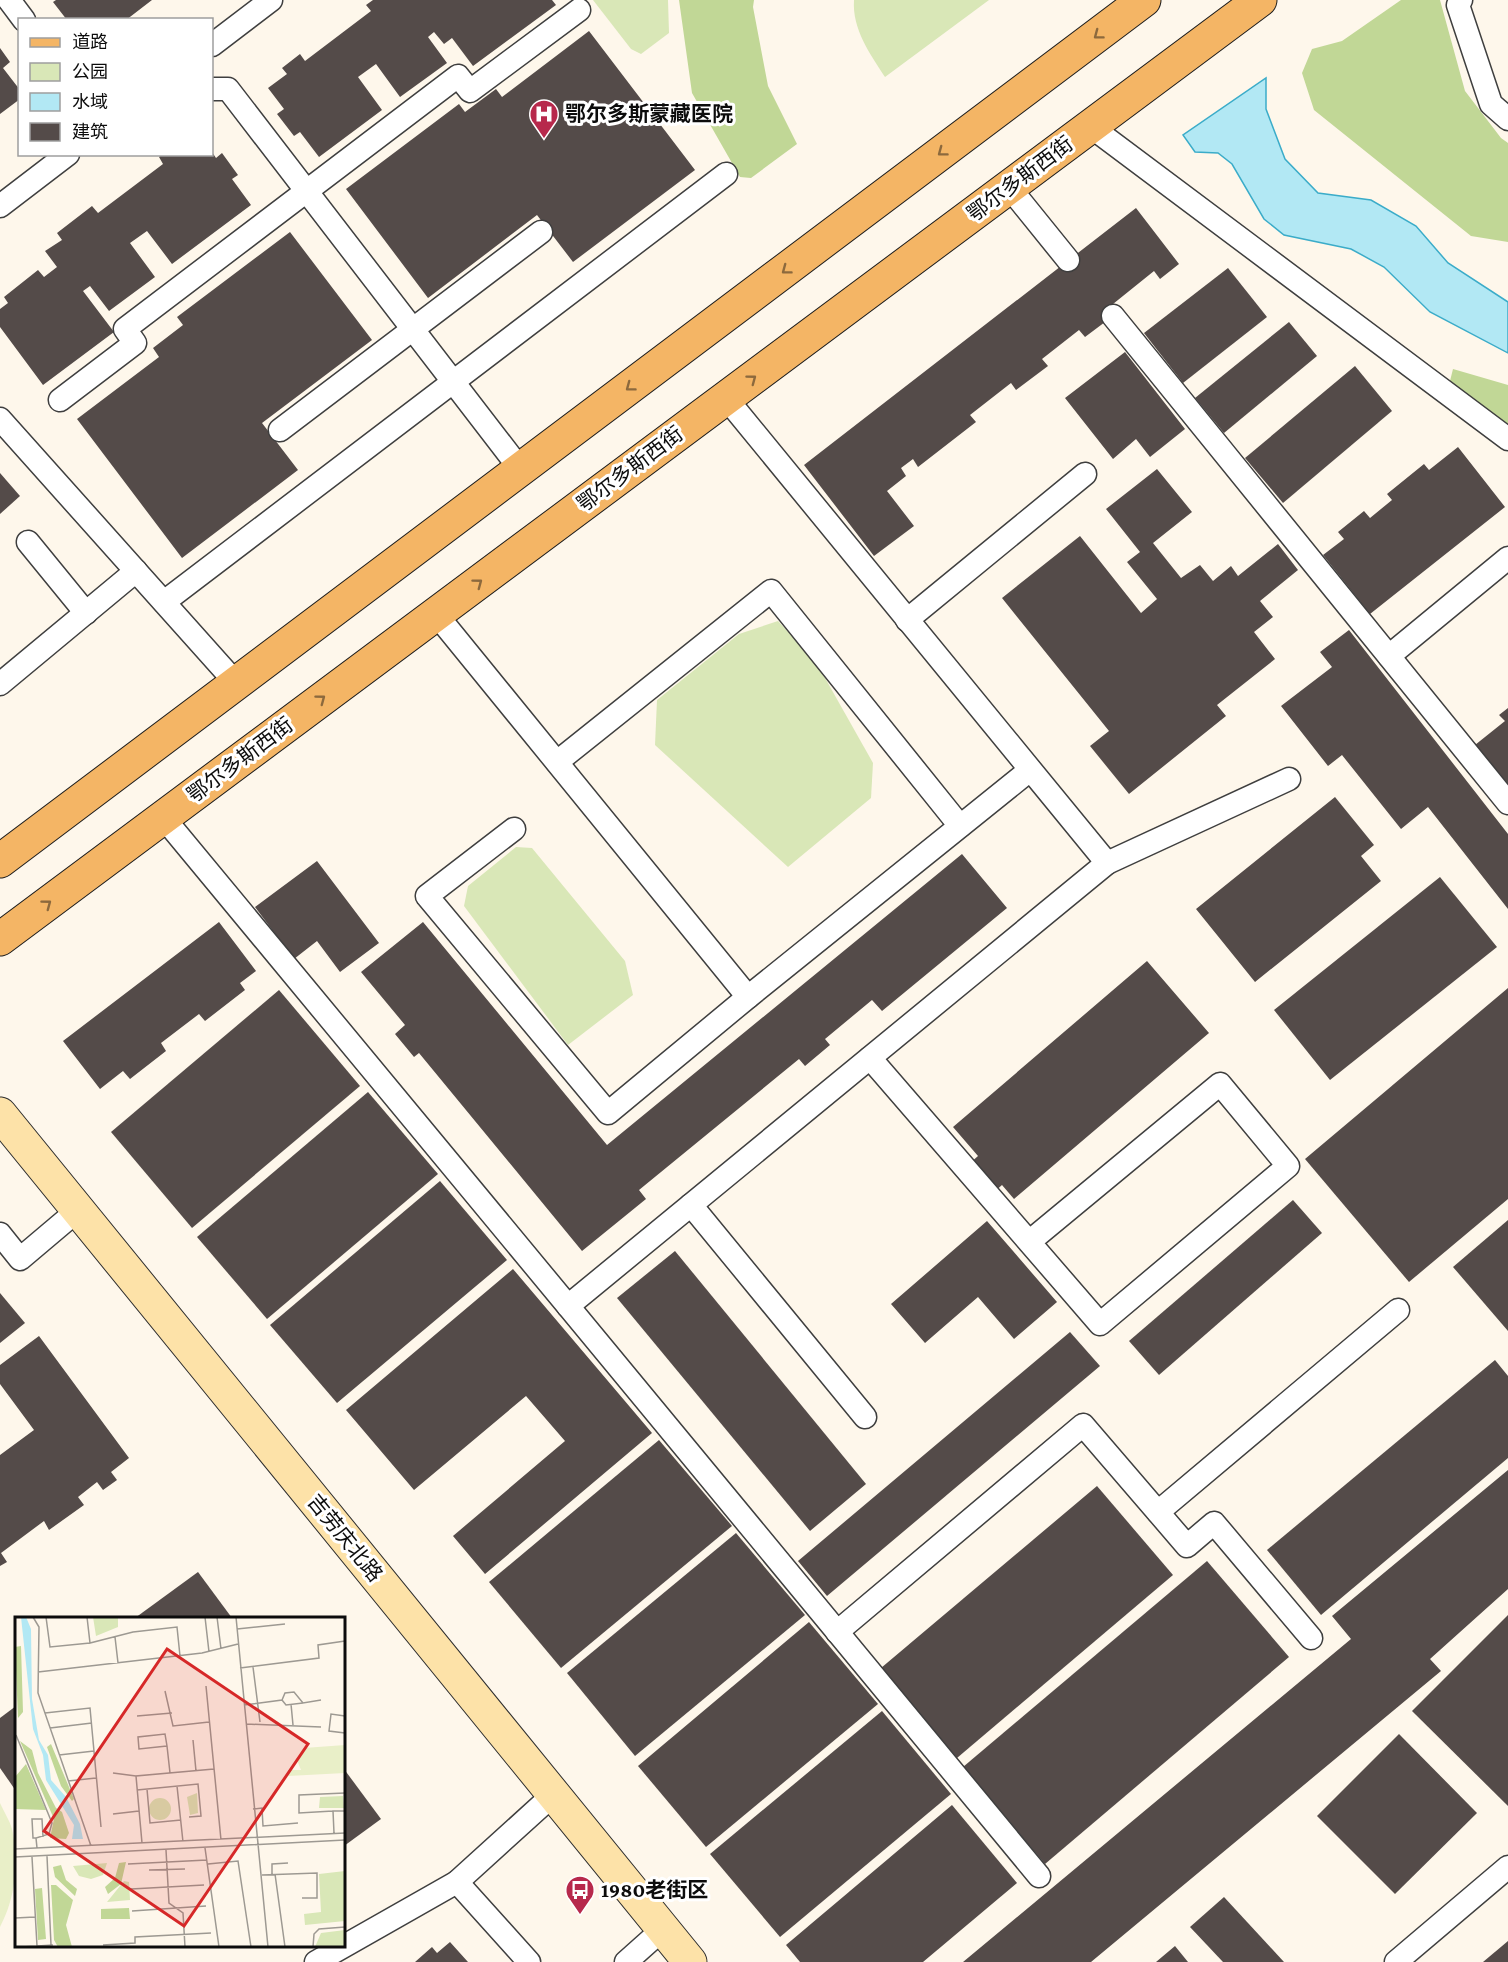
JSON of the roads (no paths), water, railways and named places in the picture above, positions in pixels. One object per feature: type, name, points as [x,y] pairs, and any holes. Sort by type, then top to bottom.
[{"type":"main road","points":[[0,861],[1144,0]]},
{"type":"main road","name":"鄂尔多斯西街","points":[[0,939],[1260,0]]},
{"type":"main road","name":"吉劳庆北路","points":[[0,1114],[690,1962]]},
{"type":"lane","points":[[9,0],[22,18]]},
{"type":"lane","points":[[213,44],[271,0]]},
{"type":"lane","points":[[1461,0],[1458,5],[1491,104],[1508,119]]},
{"type":"lane","points":[[60,400],[135,343],[125,328],[458,76],[470,92],[579,10]]},
{"type":"lane","points":[[213,89],[228,89],[520,470]]},
{"type":"lane","points":[[1090,126],[1508,439]]},
{"type":"lane","points":[[0,206],[65,156]]},
{"type":"lane","points":[[164,602],[726,174]]},
{"type":"lane","points":[[1009,187],[1068,260]]},
{"type":"lane","points":[[280,430],[541,232]]},
{"type":"lane","points":[[1113,316],[1508,802]]},
{"type":"lane","points":[[726,398],[1107,864]]},
{"type":"lane","points":[[0,419],[236,683]]},
{"type":"lane","points":[[908,620],[1085,474]]},
{"type":"lane","points":[[28,542],[86,613]]},
{"type":"lane","points":[[1389,656],[1508,558]]},
{"type":"lane","points":[[0,684],[136,571]]},
{"type":"lane","points":[[557,762],[771,591],[960,826]]},
{"type":"lane","points":[[436,614],[748,997]]},
{"type":"lane","points":[[514,829],[428,896],[608,1113],[1030,770]]},
{"type":"lane","points":[[568,1305],[1107,864],[1289,779]]},
{"type":"lane","points":[[163,817],[1039,1876]]},
{"type":"lane","points":[[870,1058],[1029,1242],[1100,1324],[1288,1166],[1220,1084],[1029,1242]]},
{"type":"lane","points":[[691,1205],[865,1417]]},
{"type":"lane","points":[[0,1234],[20,1259],[78,1210]]},
{"type":"lane","points":[[1158,1512],[1398,1310]]},
{"type":"lane","points":[[837,1632],[1083,1425],[1187,1546],[1214,1523],[1311,1638]]},
{"type":"lane","points":[[345,1946],[457,1882],[554,1794]]},
{"type":"lane","points":[[1396,1962],[1508,1867]]},
{"type":"lane","points":[[457,1882],[529,1962]]},
{"type":"lane","points":[[626,1962],[663,1929]]},
{"type":"lane","points":[[316,1962],[342,1947]]},
{"type":"water","points":[[1266,78],[1266,109],[1285,159],[1318,193],[1371,200],[1416,226],[1448,263],[1508,302],[1508,353],[1430,312],[1384,267],[1351,249],[1284,235],[1264,219],[1232,164],[1218,153],[1195,152],[1183,135]]},
{"type":"place","name":"鄂尔多斯蒙藏医院","points":[[544,140]]},
{"type":"place","name":"1980老街区","points":[[580,1916]]}]
